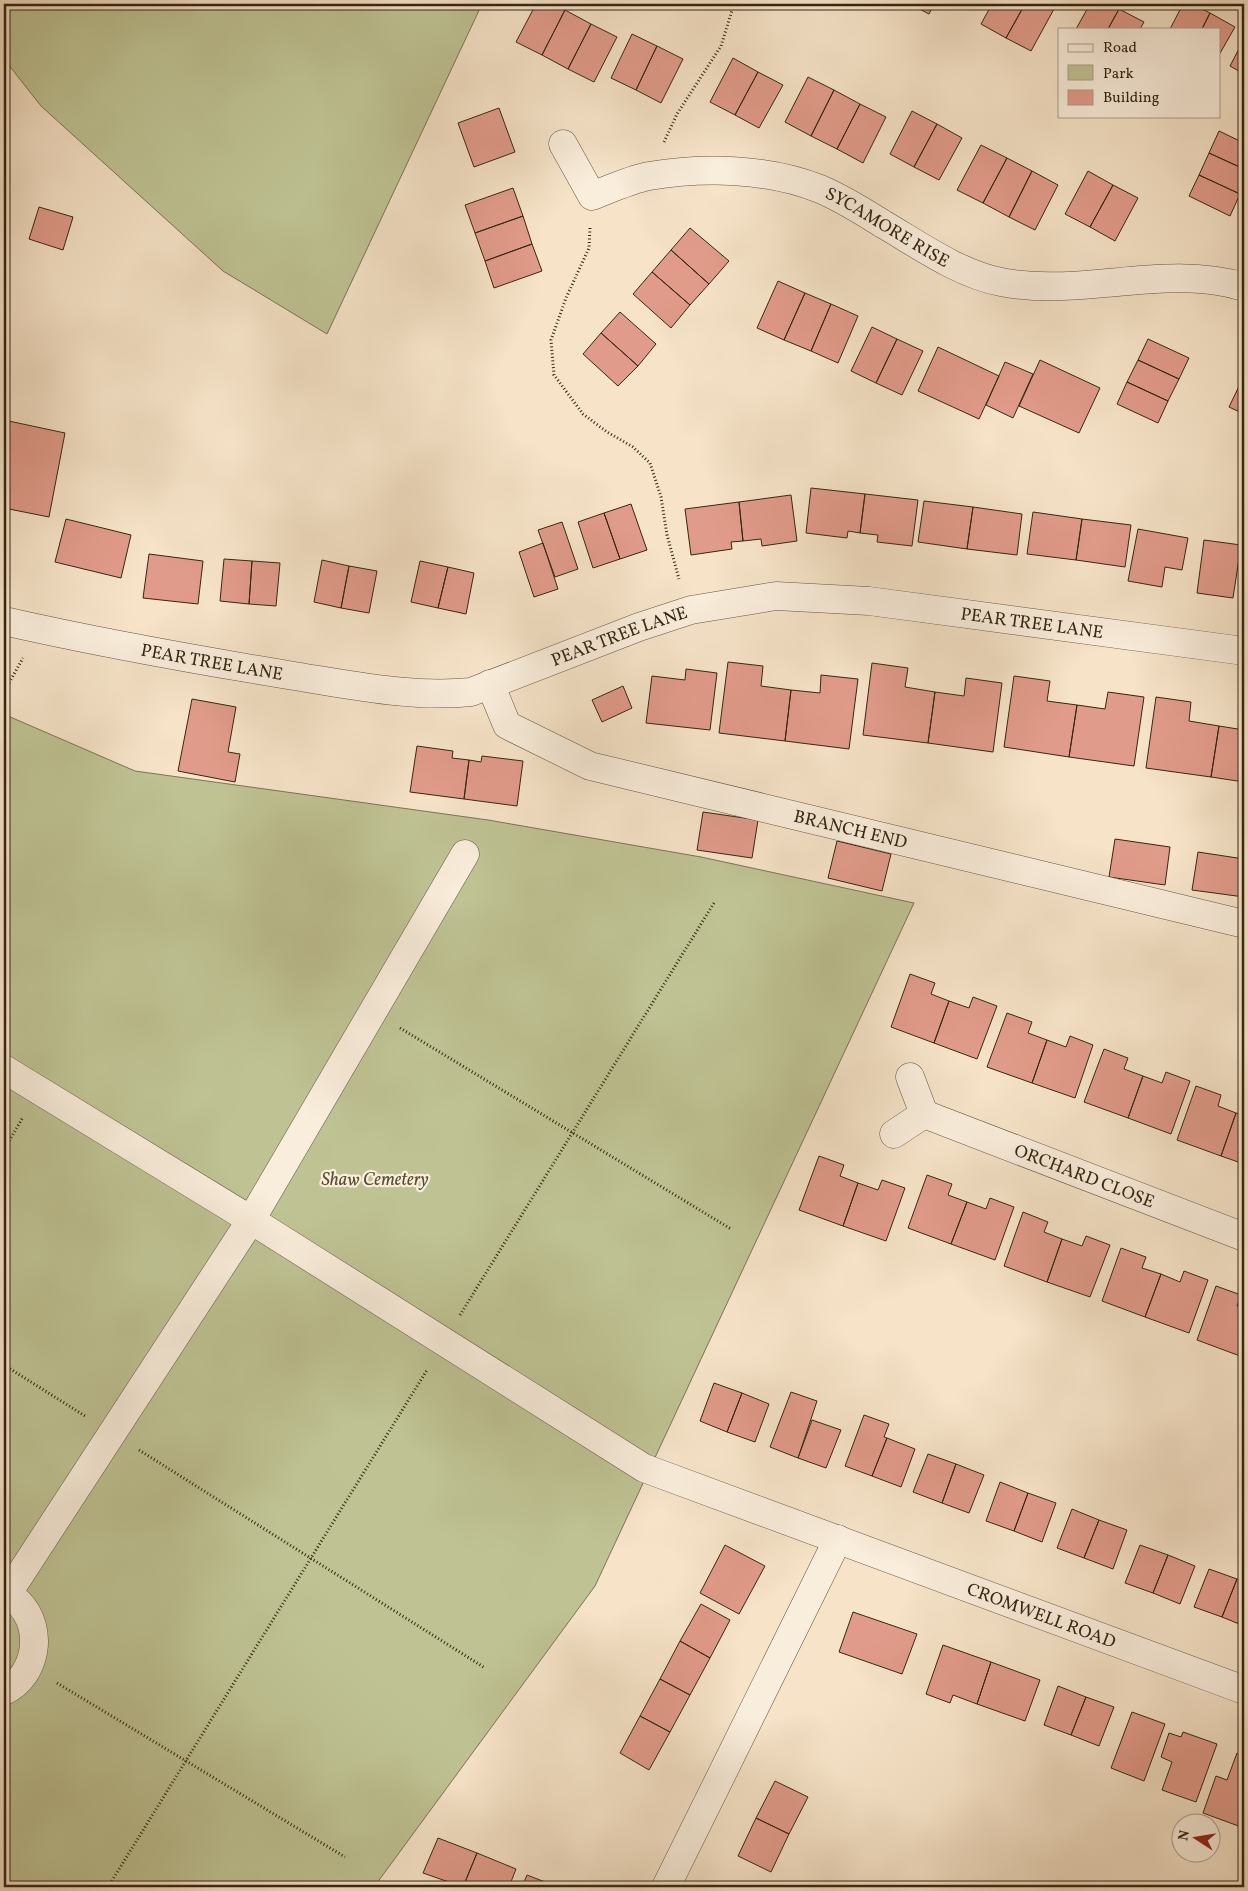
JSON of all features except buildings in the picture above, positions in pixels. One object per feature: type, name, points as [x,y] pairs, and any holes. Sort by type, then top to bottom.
[{"type":"street","points":[[563,144],[592,196]]},
{"type":"street","name":"SYCAMORE RISE","points":[[592,196],[647,176],[685,172],[735,172],[784,179],[819,189],[853,206],[926,250],[998,282],[1049,286],[1183,278],[1209,279],[1244,287]]},
{"type":"street","name":"PEAR TREE LANE","points":[[4,621],[182,658],[371,688],[441,695],[470,692],[639,627],[691,610],[776,596],[827,598],[1040,622],[1244,651]]},
{"type":"street","name":"BRANCH END","points":[[490,684],[507,725],[590,766],[1244,924]]},
{"type":"street","points":[[4,1691],[14,1687],[30,1666],[35,1639],[28,1612],[6,1592],[251,1220],[465,854]]},
{"type":"street","name":"CROMWELL ROAD","points":[[4,1069],[251,1220],[644,1468],[688,1482],[1244,1690]]},
{"type":"street","points":[[894,1134],[924,1114],[910,1077]]},
{"type":"street","name":"ORCHARD CLOSE","points":[[924,1114],[1244,1238]]},
{"type":"street","points":[[666,1887],[838,1539]]},
{"type":"path","points":[[647,176],[677,114],[721,46],[734,4]]},
{"type":"path","points":[[592,196],[589,248],[566,298],[551,340],[554,375],[583,414],[607,432],[633,447],[650,463],[661,497],[667,535],[676,568],[691,610]]},
{"type":"path","points":[[108,1887],[714,903]]},
{"type":"path","points":[[373,1011],[731,1229]]},
{"type":"path","points":[[4,1365],[485,1668]]},
{"type":"path","points":[[30,1666],[345,1857]]},
{"type":"green space","points":[[4,4],[482,4],[327,334],[223,271],[41,106],[4,59]]},
{"type":"green space","name":"Shaw Cemetery","points":[[8,716],[135,771],[488,820],[701,857],[914,903],[595,1586],[374,1887],[4,1887],[4,723]]}]
